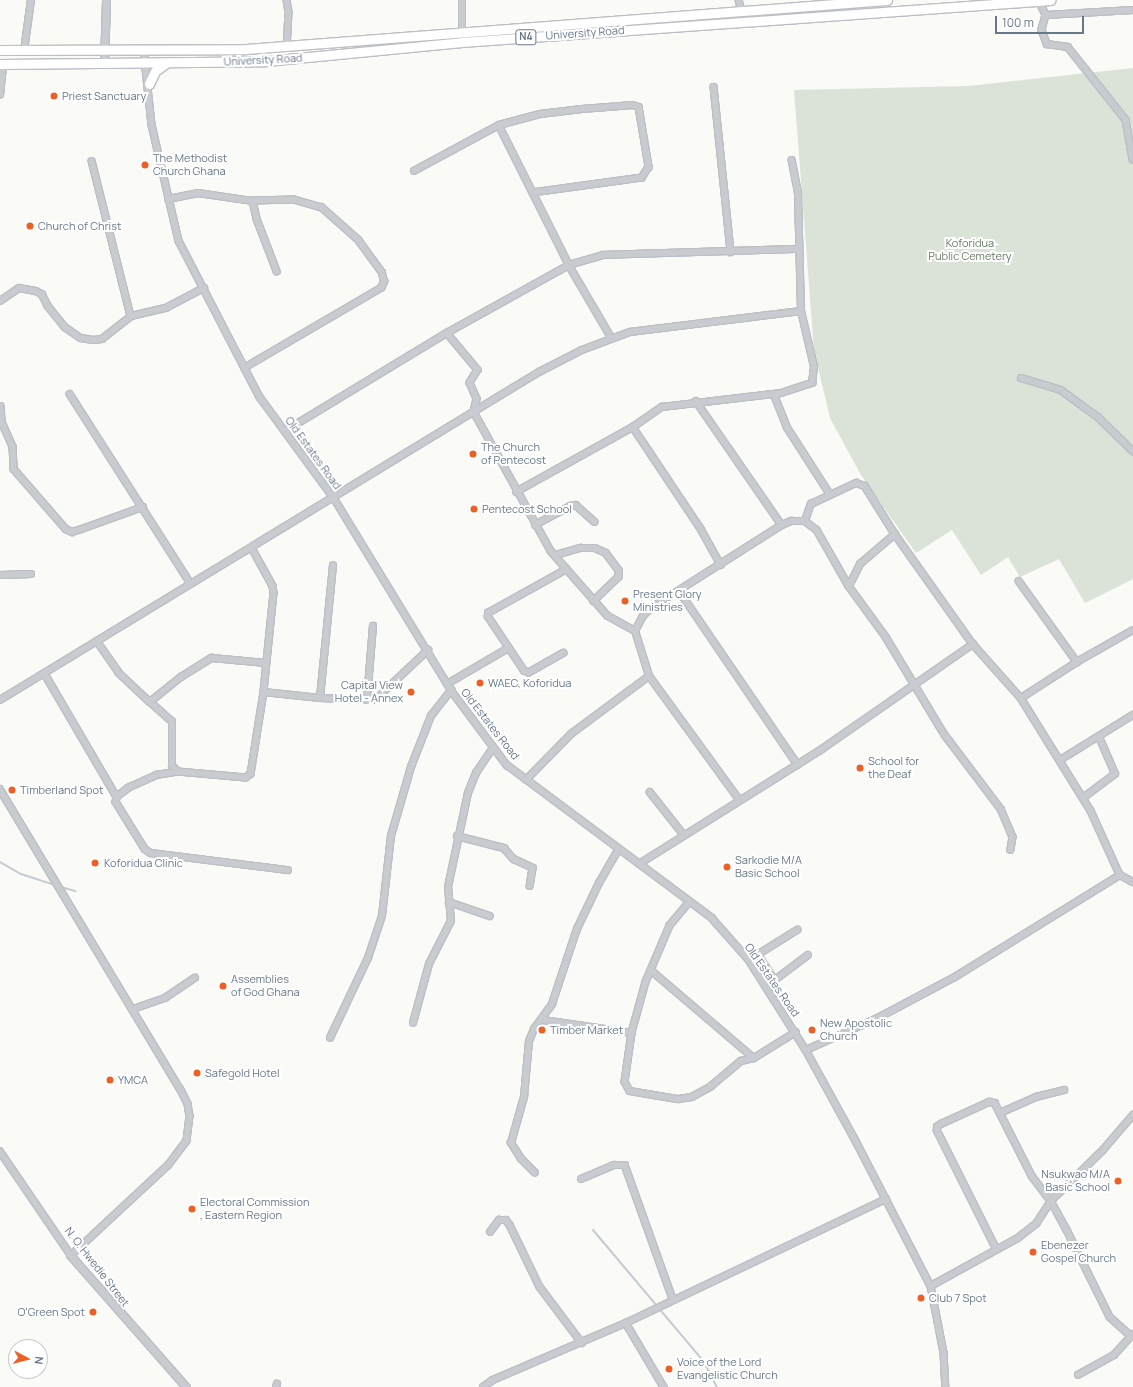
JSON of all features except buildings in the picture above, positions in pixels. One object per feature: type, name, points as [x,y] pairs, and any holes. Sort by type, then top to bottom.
[{"type":"highway","name":"University Road","points":[[0,50],[144,50],[287,46],[887,0]]},
{"type":"highway","name":"University Road","points":[[2,64],[266,61],[462,42],[1051,0]]},
{"type":"highway","points":[[149,84],[155,71],[166,63]]},
{"type":"street","points":[[24,51],[31,0]]},
{"type":"street","points":[[104,64],[106,0]]},
{"type":"street","points":[[287,0],[289,12],[287,46]]},
{"type":"street","points":[[462,0],[462,42]]},
{"type":"street","points":[[739,0],[742,11]]},
{"type":"street","points":[[1039,1],[1046,15],[1042,30],[1047,44],[1068,47],[1126,120],[1133,159]]},
{"type":"street","points":[[1046,15],[1133,10]]},
{"type":"street","name":"Old Estates Road","points":[[144,50],[149,84],[152,125],[179,241],[260,397],[334,498],[428,650],[450,690],[507,765],[689,903],[712,918],[749,960],[796,1032],[886,1198],[931,1286],[944,1353],[946,1387]]},
{"type":"street","points":[[0,95],[2,64]]},
{"type":"street","points":[[714,87],[731,252]]},
{"type":"street","points":[[414,171],[499,125],[540,114],[633,105],[639,107],[642,113],[649,167],[647,174],[642,178],[533,193]]},
{"type":"street","points":[[499,125],[569,265],[611,337]]},
{"type":"street","points":[[92,161],[130,316]]},
{"type":"street","points":[[516,492],[632,427],[662,407],[696,401],[774,394],[795,390],[812,383],[815,377],[802,311],[798,193],[792,161]]},
{"type":"street","points":[[168,199],[198,193],[253,200],[294,200],[322,208],[359,241],[382,273],[384,282],[381,288],[244,368]]},
{"type":"street","points":[[253,200],[259,227],[277,271]]},
{"type":"street","points":[[285,431],[447,333],[569,265],[603,255],[799,249]]},
{"type":"street","points":[[0,301],[19,288],[36,291],[42,294],[48,306],[65,327],[81,338],[93,340],[102,339],[130,316],[166,308],[204,288]]},
{"type":"street","points":[[0,700],[539,372],[611,337],[630,332],[802,311]]},
{"type":"street","points":[[447,333],[478,370],[470,383],[477,399],[474,412],[516,492],[536,525],[567,569],[608,616],[635,631]]},
{"type":"street","points":[[1020,378],[1061,390],[1098,417],[1133,451]]},
{"type":"street","points":[[70,394],[191,584]]},
{"type":"street","points":[[774,394],[787,427],[830,494]]},
{"type":"street","points":[[696,401],[782,525]]},
{"type":"street","points":[[1,406],[2,422],[13,448],[14,469],[66,529],[72,532],[79,530],[143,507]]},
{"type":"street","points":[[632,427],[701,529],[721,565]]},
{"type":"street","points":[[805,521],[811,504],[830,494],[861,483],[895,534],[973,644],[1021,698],[1083,798],[1108,845],[1120,875],[1133,882]]},
{"type":"street","points":[[536,525],[570,506],[576,506],[595,522]]},
{"type":"street","points":[[739,800],[649,676],[635,631],[642,616],[651,608],[680,592],[782,525],[791,521],[805,521],[817,530],[849,586],[886,637],[945,735],[1000,809],[1014,837],[1012,850]]},
{"type":"street","points":[[849,586],[860,564],[895,534]]},
{"type":"street","points":[[117,797],[151,776],[178,772],[249,776],[264,692],[274,589],[252,548]]},
{"type":"street","points":[[556,555],[581,548],[595,548],[606,553],[619,570],[619,577],[594,601]]},
{"type":"street","points":[[320,698],[333,566]]},
{"type":"street","points":[[564,653],[529,673],[518,666],[488,618],[488,613],[567,569]]},
{"type":"street","points":[[0,575],[31,574]]},
{"type":"street","points":[[1019,581],[1077,662]]},
{"type":"street","points":[[680,592],[798,765]]},
{"type":"street","points":[[367,700],[374,626]]},
{"type":"street","points":[[1021,698],[1077,662],[1133,630]]},
{"type":"street","points":[[96,641],[119,673],[172,722],[172,766],[178,772]]},
{"type":"street","points":[[639,864],[739,800],[798,765],[973,644]]},
{"type":"street","points":[[447,684],[507,649]]},
{"type":"street","points":[[264,692],[320,698],[367,700],[381,698],[428,650]]},
{"type":"street","points":[[150,702],[181,677],[212,658],[266,663]]},
{"type":"street","points":[[45,674],[117,797],[116,802],[145,849],[152,853],[288,870]]},
{"type":"street","points":[[526,780],[571,734],[649,676]]},
{"type":"street","points":[[330,1038],[368,958],[382,916],[391,836],[411,767],[431,716],[450,690]]},
{"type":"street","points":[[1060,760],[1133,715]]},
{"type":"street","points":[[1083,798],[1115,774],[1099,737]]},
{"type":"street","points":[[413,1023],[429,964],[451,921],[448,887],[457,836],[476,773],[493,748]]},
{"type":"street","points":[[0,789],[63,892],[188,1104],[190,1116],[187,1141],[169,1165],[72,1256]]},
{"type":"street","points":[[650,792],[684,835]]},
{"type":"street","points":[[457,836],[504,848],[514,859],[533,868],[530,886]]},
{"type":"street","points":[[535,1173],[521,1159],[511,1143],[524,1097],[529,1041],[534,1029],[543,1020],[552,1004],[577,929],[599,883],[619,849]]},
{"type":"street","points":[[806,1050],[876,1019],[955,977],[1120,875]]},
{"type":"street","points":[[449,902],[490,916]]},
{"type":"street","points":[[689,903],[670,926],[646,982],[632,1032],[625,1082],[630,1092],[678,1099],[692,1097],[710,1087],[741,1061],[754,1058],[796,1032]]},
{"type":"street","points":[[749,960],[797,930]]},
{"type":"street","points":[[758,954],[775,980],[808,955]]},
{"type":"street","points":[[652,970],[754,1058]]},
{"type":"street","points":[[132,1009],[166,998],[195,978]]},
{"type":"street","points":[[543,1020],[632,1032]]},
{"type":"street","points":[[1000,1113],[1036,1097],[1064,1090]]},
{"type":"street","points":[[996,1249],[957,1174],[937,1126],[989,1102],[995,1103],[1032,1176],[1051,1201],[1110,1317],[1132,1335],[1114,1354],[1078,1374]]},
{"type":"street","points":[[931,1286],[1018,1238],[1036,1224],[1051,1201],[1103,1150],[1133,1115]]},
{"type":"street","name":"N. O. Hwedie Street","points":[[0,1152],[72,1256],[186,1387]]},
{"type":"street","points":[[581,1178],[614,1165],[625,1165],[673,1299]]},
{"type":"street","points":[[483,1387],[493,1380],[626,1323],[673,1299],[886,1198]]},
{"type":"street","points":[[490,1232],[499,1220],[506,1220],[510,1225],[540,1287],[582,1343]]},
{"type":"street","points":[[626,1323],[664,1387]]},
{"type":"green space","name":"Koforidua Public Cemetery","points":[[1133,68],[1133,579],[1085,603],[1059,559],[1020,577],[1008,557],[981,575],[952,530],[916,553],[861,475],[830,418],[814,350],[794,90],[969,86]]},
{"type":"waterway","points":[[0,862],[21,874],[55,885]]},
{"type":"waterway","points":[[61,887],[75,891]]},
{"type":"waterway","points":[[593,1230],[704,1362],[717,1387]]},
{"type":"place","name":"Priest Sanctuary","points":[[54,96]]},
{"type":"place","name":"The Methodist Church Ghana","points":[[145,165]]},
{"type":"place","name":"Church of Christ","points":[[30,226]]},
{"type":"place","name":"The Church of Pentecost","points":[[473,454]]},
{"type":"place","name":"Pentecost School","points":[[474,509]]},
{"type":"place","name":"Present Glory Ministries","points":[[625,601]]},
{"type":"place","name":"WAEC, Koforidua","points":[[480,683]]},
{"type":"place","name":"Capital View Hotel - Annex","points":[[411,692]]},
{"type":"place","name":"School for the Deaf","points":[[860,768]]},
{"type":"place","name":"Timberland Spot","points":[[12,790]]},
{"type":"place","name":"Koforidua Clinic","points":[[95,863]]},
{"type":"place","name":"Sarkodie M/A Basic School","points":[[727,867]]},
{"type":"place","name":"Assemblies of God Ghana","points":[[223,986]]},
{"type":"place","name":"Timber Market","points":[[542,1030]]},
{"type":"place","name":"New Apostolic Church","points":[[812,1030]]},
{"type":"place","name":"Safegold Hotel","points":[[197,1073]]},
{"type":"place","name":"YMCA","points":[[110,1080]]},
{"type":"place","name":"Nsukwao M/A Basic School","points":[[1118,1181]]},
{"type":"place","name":"Electoral Commission , Eastern Region","points":[[192,1209]]},
{"type":"place","name":"Ebenezer Gospel Church","points":[[1033,1252]]},
{"type":"place","name":"Club 7 Spot","points":[[921,1298]]},
{"type":"place","name":"O'Green Spot","points":[[93,1312]]},
{"type":"place","name":"Voice of the Lord Evangelistic Church","points":[[669,1369]]}]
